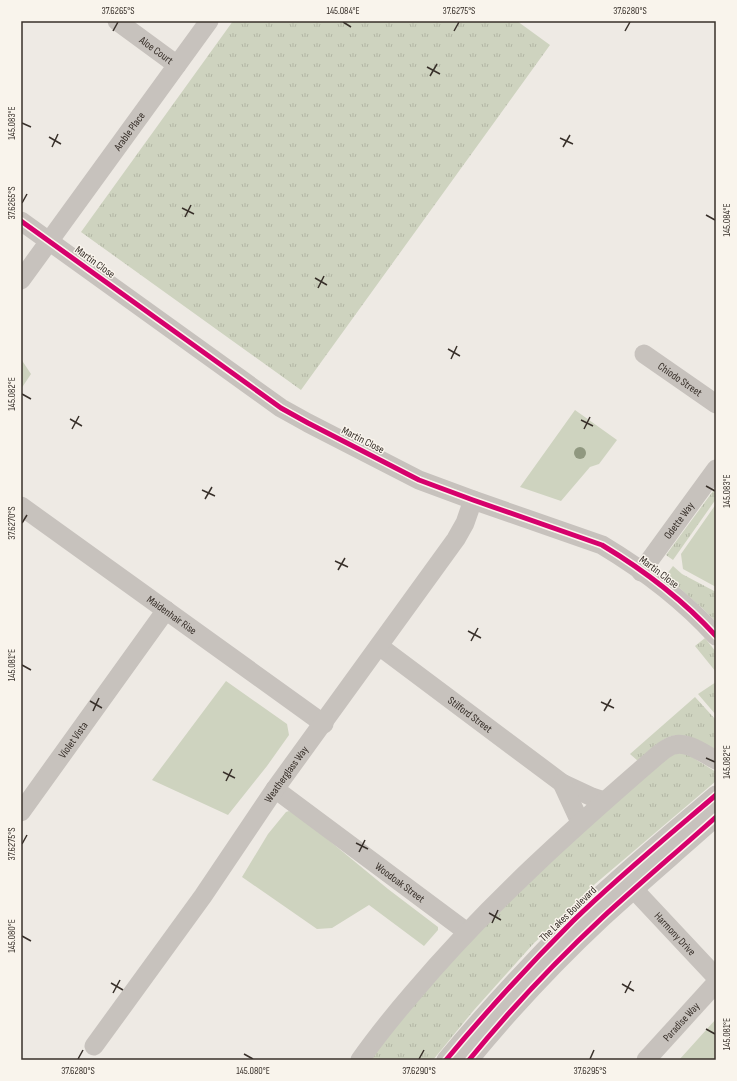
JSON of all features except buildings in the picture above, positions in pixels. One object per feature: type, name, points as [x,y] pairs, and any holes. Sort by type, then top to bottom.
[{"type":"street","name":"Aloe Court","points":[[117,21],[177,65]]},
{"type":"street","name":"Arable Place","points":[[21,280],[209,21]]},
{"type":"street","name":"Martin Close","points":[[21,221],[281,408],[419,480],[602,545],[682,602],[700,618],[716,636]]},
{"type":"street","name":"Chiodo Street","points":[[644,354],[716,404]]},
{"type":"street","name":"Odette Way","points":[[641,572],[716,469]]},
{"type":"street","name":"Weatherglass Way","points":[[94,1046],[203,896],[276,789],[460,532],[473,500]]},
{"type":"street","name":"Maidenhair Rise","points":[[21,506],[324,724]]},
{"type":"street","name":"Violet Vista","points":[[21,812],[166,610]]},
{"type":"street","name":"Stilford Street","points":[[379,646],[562,783],[604,801]]},
{"type":"street","points":[[360,1060],[414,991],[498,899],[580,822],[660,753],[672,745],[679,744],[688,746],[716,760]]},
{"type":"street","name":"Stilford Street","points":[[562,783],[580,822]]},
{"type":"street","name":"Woodoak Street","points":[[276,789],[467,932]]},
{"type":"street","name":"The Lakes Boulevard","points":[[469,1060],[504,1020],[569,951],[628,883],[716,795]]},
{"type":"street","name":"The Lakes Boulevard","points":[[446,1060],[500,997],[574,920],[628,883],[716,817]]},
{"type":"street","name":"Harmony Drive","points":[[628,883],[716,976]]},
{"type":"street","name":"Paradise Way","points":[[646,1060],[716,984]]},
{"type":"green space","points":[[233,21],[517,21],[550,45],[301,390],[81,232]]},
{"type":"green space","points":[[21,359],[31,374],[21,389]]},
{"type":"green space","points":[[575,410],[617,440],[599,464],[590,467],[561,501],[520,487]]},
{"type":"green space","points":[[716,487],[716,499],[673,560],[666,555]]},
{"type":"green space","points":[[716,504],[716,587],[683,569],[681,554]]},
{"type":"green space","points":[[673,566],[682,574],[716,592],[716,622],[668,578],[667,574]]},
{"type":"green space","points":[[705,638],[716,652],[716,672],[695,646]]},
{"type":"green space","points":[[226,681],[287,724],[289,735],[267,766],[228,815],[152,780]]},
{"type":"green space","points":[[716,682],[716,715],[698,694]]},
{"type":"green space","points":[[695,697],[716,720],[716,751],[691,738],[674,735],[659,743],[638,761],[630,754]]},
{"type":"green space","points":[[684,752],[716,772],[716,781],[595,884],[569,912],[534,943],[474,1010],[433,1060],[368,1060],[454,957],[506,901],[667,755]]},
{"type":"green space","points":[[289,811],[303,819],[388,889],[438,927],[438,930],[424,946],[369,905],[332,928],[317,929],[242,877],[268,834],[286,812]]},
{"type":"green space","points":[[716,1019],[716,1060],[679,1060]]},
{"type":"cycle path","points":[[21,221],[281,408],[419,480],[602,545],[632,564],[662,586],[690,610],[716,636]]},
{"type":"cycle path","points":[[446,1060],[476,1024],[573,921],[625,873],[716,795]]},
{"type":"cycle path","points":[[469,1060],[533,987],[567,952],[616,905],[716,817]]}]
